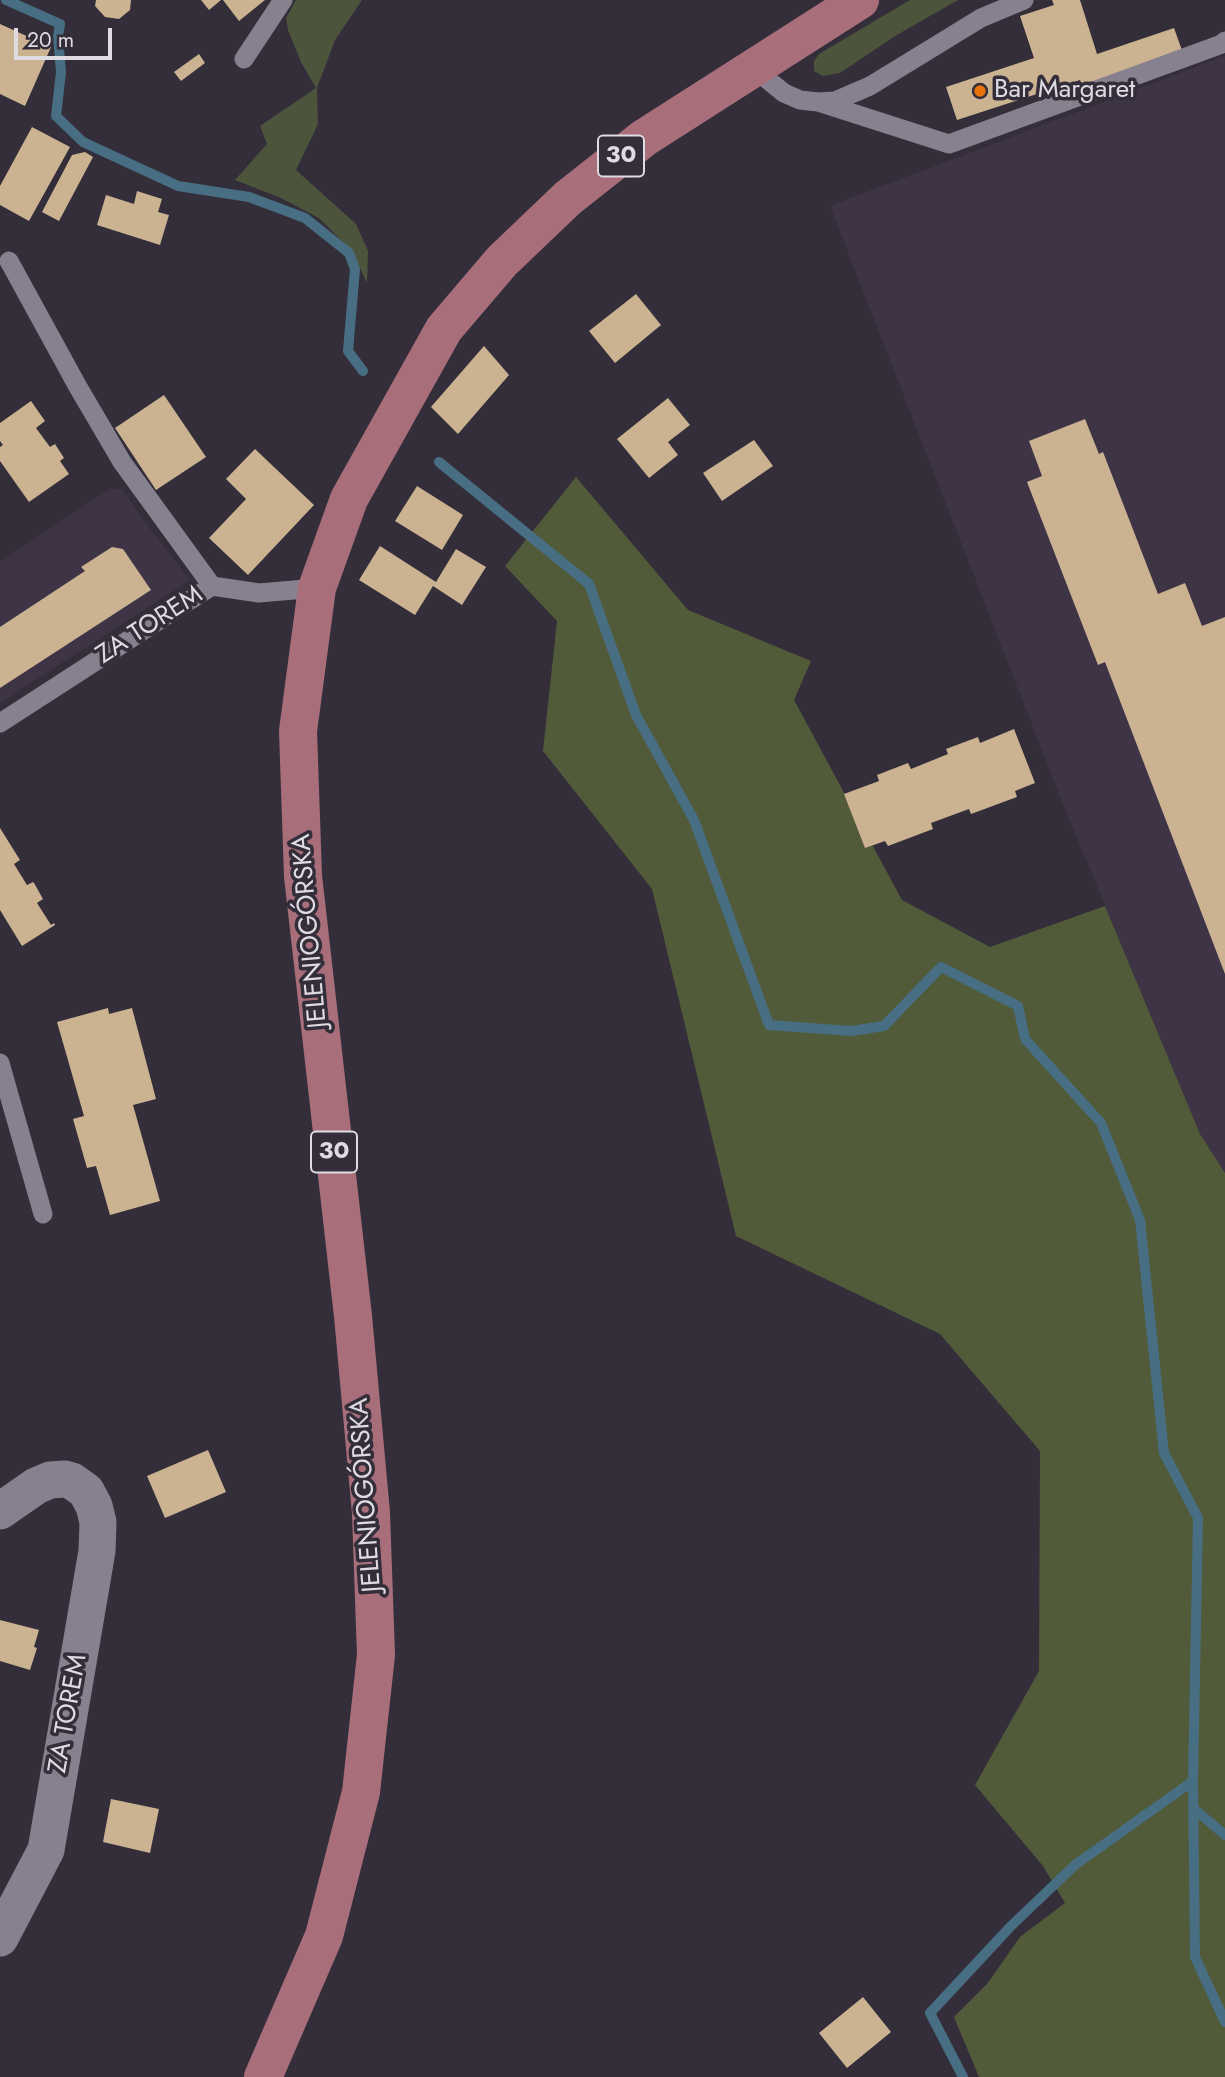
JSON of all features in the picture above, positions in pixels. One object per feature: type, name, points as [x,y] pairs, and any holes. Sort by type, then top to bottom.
[{"type":"main road","name":"JELENIOGÓRSKA","points":[[263,2077],[324,1936],[361,1791],[376,1656],[371,1513],[353,1316],[303,877],[298,731],[317,588],[349,499],[444,329],[502,261],[568,198],[644,138],[753,68],[836,6]]},
{"type":"street","name":"ZA TOREM","points":[[0,1511],[37,1486],[50,1480],[65,1479],[80,1485],[97,1513],[97,1551],[46,1850],[0,1938]]},
{"type":"lane","points":[[244,59],[283,0]]},
{"type":"lane","points":[[753,68],[784,93],[800,100],[835,102],[870,86],[953,34],[999,9],[1024,0]]},
{"type":"lane","points":[[818,102],[949,144],[1225,41]]},
{"type":"lane","points":[[9,261],[122,462],[212,586]]},
{"type":"lane","name":"ZA TOREM","points":[[0,723],[212,586],[259,593],[317,588]]},
{"type":"lane","points":[[0,1063],[43,1214]]},
{"type":"shaded area","points":[[1225,56],[1225,1173],[1200,1134],[1061,799],[830,206]]},
{"type":"shaded area","points":[[111,488],[123,490],[190,580],[0,703],[0,562]]},
{"type":"green space","points":[[296,0],[362,0],[335,40],[317,88],[318,124],[296,170],[356,224],[368,251],[367,283],[352,251],[319,218],[281,198],[235,180],[267,144],[260,126],[316,88],[301,62],[288,30],[286,18]]},
{"type":"green space","points":[[910,0],[958,0],[895,36],[840,73],[823,76],[814,71],[814,61],[819,54]]},
{"type":"green space","points":[[576,477],[688,610],[811,661],[794,700],[902,900],[990,947],[1105,906],[1200,1134],[1225,1173],[1225,2077],[979,2077],[954,2017],[987,1984],[1020,1937],[1065,1903],[1043,1866],[975,1785],[1039,1671],[1040,1451],[940,1334],[736,1236],[652,889],[543,751],[557,621],[505,566]]},
{"type":"building","points":[[96,0],[131,0],[130,10],[119,19],[105,17],[95,6]]},
{"type":"building","points":[[201,0],[221,0],[209,10]]},
{"type":"building","points":[[223,0],[265,0],[239,21]]},
{"type":"building","points":[[1052,0],[1080,0],[1097,54],[1174,28],[1184,56],[1084,90],[1080,80],[957,120],[946,87],[1034,58],[1020,16],[1054,5]]},
{"type":"building","points":[[0,24],[51,47],[25,106],[0,94]]},
{"type":"building","points":[[199,54],[205,63],[181,81],[174,72]]},
{"type":"building","points":[[32,127],[70,147],[29,221],[0,205],[0,186]]},
{"type":"building","points":[[85,152],[93,157],[59,221],[42,212],[72,155]]},
{"type":"building","points":[[137,191],[162,199],[158,212],[169,215],[160,245],[97,225],[106,195],[134,204]]},
{"type":"building","points":[[636,294],[661,325],[615,363],[589,331]]},
{"type":"building","points":[[484,346],[509,375],[458,434],[431,407]]},
{"type":"building","points":[[164,395],[206,457],[156,490],[115,428]]},
{"type":"building","points":[[668,398],[690,425],[668,442],[678,455],[649,478],[617,439]]},
{"type":"building","points":[[31,401],[45,421],[36,428],[50,447],[55,444],[64,458],[60,461],[69,474],[29,502],[0,461],[0,447],[3,445],[0,441],[0,423]]},
{"type":"building","points":[[1085,419],[1099,454],[1103,452],[1158,594],[1185,583],[1202,626],[1225,617],[1225,974],[1105,662],[1098,665],[1027,482],[1042,476],[1029,441]]},
{"type":"building","points":[[754,440],[773,466],[722,501],[703,473]]},
{"type":"building","points":[[255,449],[314,505],[248,575],[209,538],[246,499],[226,479]]},
{"type":"building","points":[[417,486],[463,515],[442,550],[395,521]]},
{"type":"building","points":[[380,546],[436,582],[456,549],[486,567],[462,605],[433,586],[415,615],[359,580]]},
{"type":"building","points":[[112,547],[123,549],[151,590],[0,688],[0,627],[85,571],[81,567]]},
{"type":"building","points":[[1014,729],[1035,783],[1015,791],[1017,797],[971,814],[969,809],[931,823],[933,829],[888,846],[885,841],[865,848],[844,794],[879,781],[877,775],[908,763],[911,769],[948,754],[946,749],[978,737],[980,743]]},
{"type":"building","points":[[0,828],[20,860],[14,864],[27,885],[34,883],[43,899],[37,903],[51,925],[55,925],[22,946],[0,910]]},
{"type":"building","points":[[108,1008],[109,1014],[132,1008],[156,1099],[133,1105],[160,1201],[110,1215],[96,1166],[87,1168],[73,1119],[84,1116],[57,1022]]},
{"type":"building","points":[[208,1450],[226,1492],[165,1518],[147,1476]]},
{"type":"building","points":[[0,1620],[39,1630],[30,1670],[0,1661]]},
{"type":"building","points":[[111,1799],[159,1809],[150,1853],[103,1842]]},
{"type":"building","points":[[863,1997],[891,2032],[847,2068],[819,2033]]},
{"type":"waterway","points":[[6,0],[60,24],[58,36],[61,72],[56,116],[83,142],[178,186],[249,197],[305,218],[349,253],[355,269],[348,351],[363,371]]},
{"type":"waterway","points":[[439,462],[589,584],[636,715],[694,820],[769,1025],[851,1031],[884,1026],[941,967],[1018,1006],[1025,1039],[1101,1123],[1140,1220],[1164,1453],[1198,1518],[1193,1781],[1075,1865],[1011,1926],[930,2013],[963,2077]]},
{"type":"waterway","points":[[1193,1781],[1195,1957],[1225,2022]]},
{"type":"waterway","points":[[1193,1808],[1225,1835]]},
{"type":"place","name":"Bar Margaret","points":[[980,91]]}]
